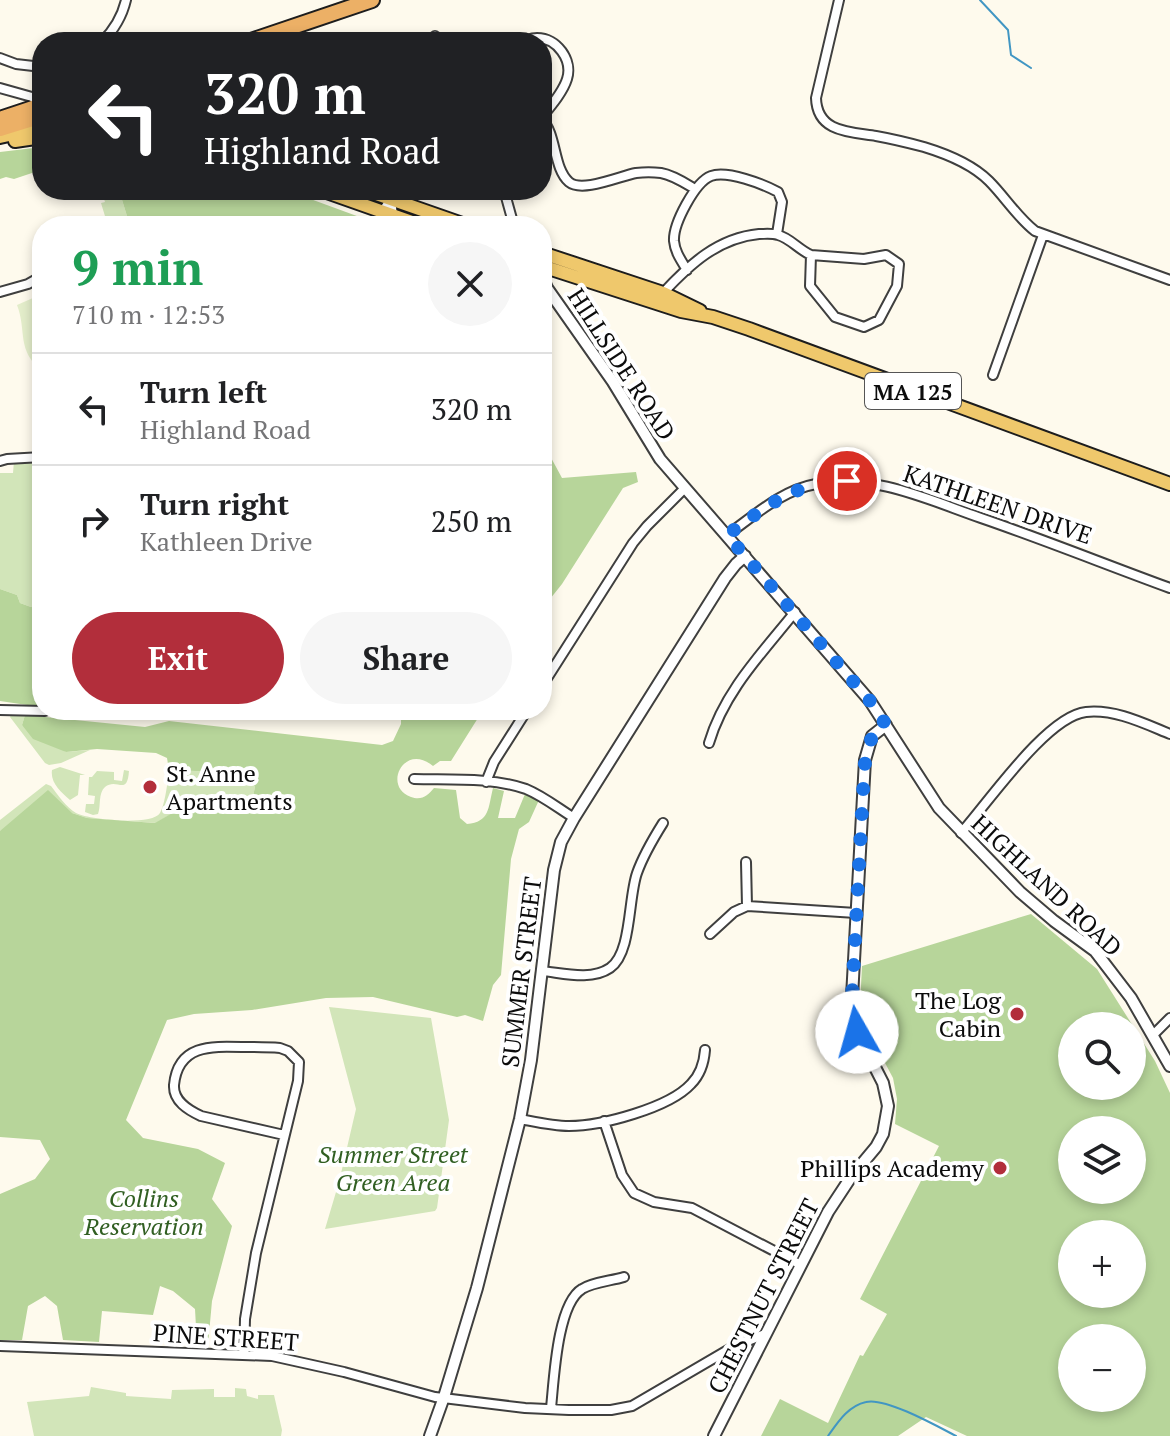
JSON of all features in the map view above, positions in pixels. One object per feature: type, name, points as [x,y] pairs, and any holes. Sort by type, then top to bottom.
[{"type":"highway","points":[[278,32],[372,0]]},
{"type":"highway","points":[[0,119],[32,111]]},
{"type":"highway","points":[[0,129],[32,114]]},
{"type":"main road","points":[[0,140],[32,130]]},
{"type":"main road","points":[[0,140],[32,138]]},
{"type":"main road","points":[[345,200],[383,216]]},
{"type":"main road","points":[[394,200],[439,216]]},
{"type":"main road","name":"MA 125","points":[[552,264],[663,293],[713,317],[1170,484]]},
{"type":"main road","name":"MA 125","points":[[552,265],[681,311],[713,317]]},
{"type":"street","points":[[111,32],[123,12],[126,0]]},
{"type":"street","points":[[839,0],[816,98],[820,116],[848,133],[909,143],[959,160],[983,175],[1027,224],[1043,235],[1170,280]]},
{"type":"street","points":[[552,43],[560,48],[569,73],[552,103]]},
{"type":"street","points":[[0,58],[32,66]]},
{"type":"street","points":[[0,88],[32,97]]},
{"type":"street","points":[[552,138],[562,171],[569,182],[577,186],[653,173],[671,176],[695,189]]},
{"type":"street","points":[[687,270],[678,256],[674,232],[695,189],[713,175],[722,174],[778,192],[782,202],[777,234]]},
{"type":"street","points":[[663,293],[720,244],[752,235],[777,234],[811,255],[864,259],[886,255],[899,264],[897,286],[879,320],[864,327],[835,317],[810,286],[811,255]]},
{"type":"street","points":[[993,375],[1043,235]]},
{"type":"street","points":[[0,292],[32,282]]},
{"type":"street","name":"HILLSIDE ROAD","points":[[552,295],[609,375],[660,459],[677,478]]},
{"type":"street","points":[[0,461],[32,458]]},
{"type":"street","name":"HIGHLAND ROAD","points":[[677,478],[870,701],[931,798],[961,833],[1020,892],[1095,951],[1123,986],[1170,1066]]},
{"type":"street","name":"KATHLEEN DRIVE","points":[[727,535],[795,490],[831,482],[864,482],[965,512],[1170,588]]},
{"type":"street","points":[[552,670],[633,543],[685,488]]},
{"type":"street","name":"SUMMER STREET","points":[[430,1436],[477,1288],[520,1119],[531,1060],[556,859],[564,836],[725,578],[745,556]]},
{"type":"street","points":[[709,743],[733,692],[795,612]]},
{"type":"street","points":[[0,710],[32,711]]},
{"type":"street","points":[[961,833],[1045,737],[1069,718],[1089,712],[1118,715],[1170,734]]},
{"type":"street","points":[[486,782],[494,762],[521,720]]},
{"type":"street","name":"CHESTNUT STREET","points":[[714,1436],[838,1194],[879,1142],[888,1116],[883,1083],[857,1032],[852,997],[865,760],[872,736],[886,725]]},
{"type":"street","points":[[414,779],[486,782],[527,790],[574,818]]},
{"type":"street","points":[[542,971],[590,975],[601,973],[615,964],[625,939],[637,873],[663,823]]},
{"type":"street","points":[[746,862],[747,906]]},
{"type":"street","points":[[710,934],[734,912],[747,906],[856,913]]},
{"type":"street","points":[[1153,1035],[1170,1018]]},
{"type":"street","points":[[244,1355],[245,1319],[256,1253],[300,1071],[299,1062],[288,1051],[266,1047],[207,1047],[189,1054],[182,1061],[177,1070],[174,1090],[177,1098],[191,1111],[284,1135]]},
{"type":"street","points":[[520,1119],[564,1126],[604,1121],[646,1109],[678,1095],[694,1082],[705,1050]]},
{"type":"street","points":[[604,1121],[622,1175],[634,1193],[654,1202],[692,1208],[801,1265]]},
{"type":"street","points":[[551,1408],[566,1308],[581,1289],[624,1277]]},
{"type":"street","name":"PINE STREET","points":[[0,1346],[272,1356],[424,1394],[525,1408],[589,1411],[626,1408],[733,1347],[765,1334]]},
{"type":"green space","points":[[32,148],[32,173],[14,179],[0,179],[0,152]]},
{"type":"green space","points":[[122,200],[127,216],[105,216],[101,203]]},
{"type":"green space","points":[[122,200],[313,200],[357,216],[127,216]]},
{"type":"green space","points":[[32,298],[32,360],[25,348],[17,305]]},
{"type":"green space","points":[[552,460],[562,478],[636,472],[638,482],[623,488],[552,596]]},
{"type":"green space","points":[[14,461],[32,462],[32,607],[20,603],[17,595],[0,589],[0,473],[13,473]]},
{"type":"green space","points":[[0,589],[17,595],[20,603],[32,607],[32,706],[0,701]]},
{"type":"green space","points":[[11,714],[25,715],[22,725],[66,752],[90,750],[49,765],[10,717]]},
{"type":"green space","name":"Collins Reservation","points":[[25,715],[32,716],[32,720],[75,720],[145,727],[169,721],[382,745],[393,741],[401,720],[477,720],[451,761],[440,761],[433,766],[413,759],[400,769],[398,785],[402,792],[411,797],[422,798],[434,788],[456,790],[460,818],[467,824],[484,817],[493,788],[504,791],[498,818],[515,818],[525,794],[539,800],[529,822],[519,829],[511,859],[501,975],[493,985],[483,1021],[373,997],[326,998],[167,1020],[126,1120],[143,1138],[198,1149],[225,1163],[212,1199],[232,1226],[212,1301],[208,1345],[197,1345],[195,1309],[173,1291],[160,1286],[153,1315],[102,1311],[99,1342],[63,1340],[57,1306],[45,1296],[28,1306],[22,1340],[0,1340],[0,1194],[35,1179],[50,1159],[40,1140],[0,1137],[0,831],[48,790],[72,813],[87,818],[155,823],[186,805],[223,803],[253,796],[255,787],[248,773],[169,770],[167,758],[156,753],[97,749],[66,752],[33,739],[22,725]]},
{"type":"green space","points":[[60,767],[85,775],[80,775],[78,795],[70,800],[53,779],[52,770]]},
{"type":"green space","points":[[124,770],[129,771],[126,783],[105,787],[98,814],[85,812],[86,804],[94,804],[95,796],[88,795],[89,777],[97,771],[114,772],[114,780],[122,781]]},
{"type":"green space","points":[[169,770],[248,773],[255,787],[253,796],[223,803],[186,805],[156,823],[122,821],[155,817],[160,813]]},
{"type":"green space","points":[[46,784],[76,813],[105,819],[72,813],[0,831],[0,820]]},
{"type":"green space","name":"Phillips Academy","points":[[1031,914],[1097,969],[1124,1012],[1058,1012],[1058,1100],[1146,1100],[1146,1047],[1170,1093],[1170,1436],[967,1436],[926,1417],[898,1436],[761,1436],[780,1399],[828,1423],[860,1355],[863,1356],[887,1314],[860,1299],[939,1146],[895,1124],[897,1099],[893,1078],[859,1026],[862,966]]},
{"type":"green space","name":"Summer Street Green Area","points":[[329,1007],[431,1018],[449,1120],[435,1211],[325,1229],[356,1109]]},
{"type":"green space","points":[[91,1387],[126,1393],[126,1396],[171,1399],[172,1390],[214,1389],[214,1397],[235,1397],[235,1388],[246,1389],[247,1396],[258,1399],[258,1395],[274,1395],[281,1436],[34,1436],[27,1402],[89,1396]]},
{"type":"waterway","points":[[980,0],[1008,30],[1011,55],[1031,68]]},
{"type":"waterway","points":[[828,1436],[849,1411],[866,1402],[885,1404],[911,1413],[956,1436]]},
{"type":"place","name":"St. Anne Apartments","points":[[150,787]]},
{"type":"place","name":"The Log Cabin","points":[[1017,1014]]},
{"type":"place","name":"Phillips Academy","points":[[1000,1168]]},
{"type":"route","points":[[847,481],[817,483],[795,490],[727,535],[870,701],[886,725],[870,739],[864,774],[852,997],[857,1032]]}]
